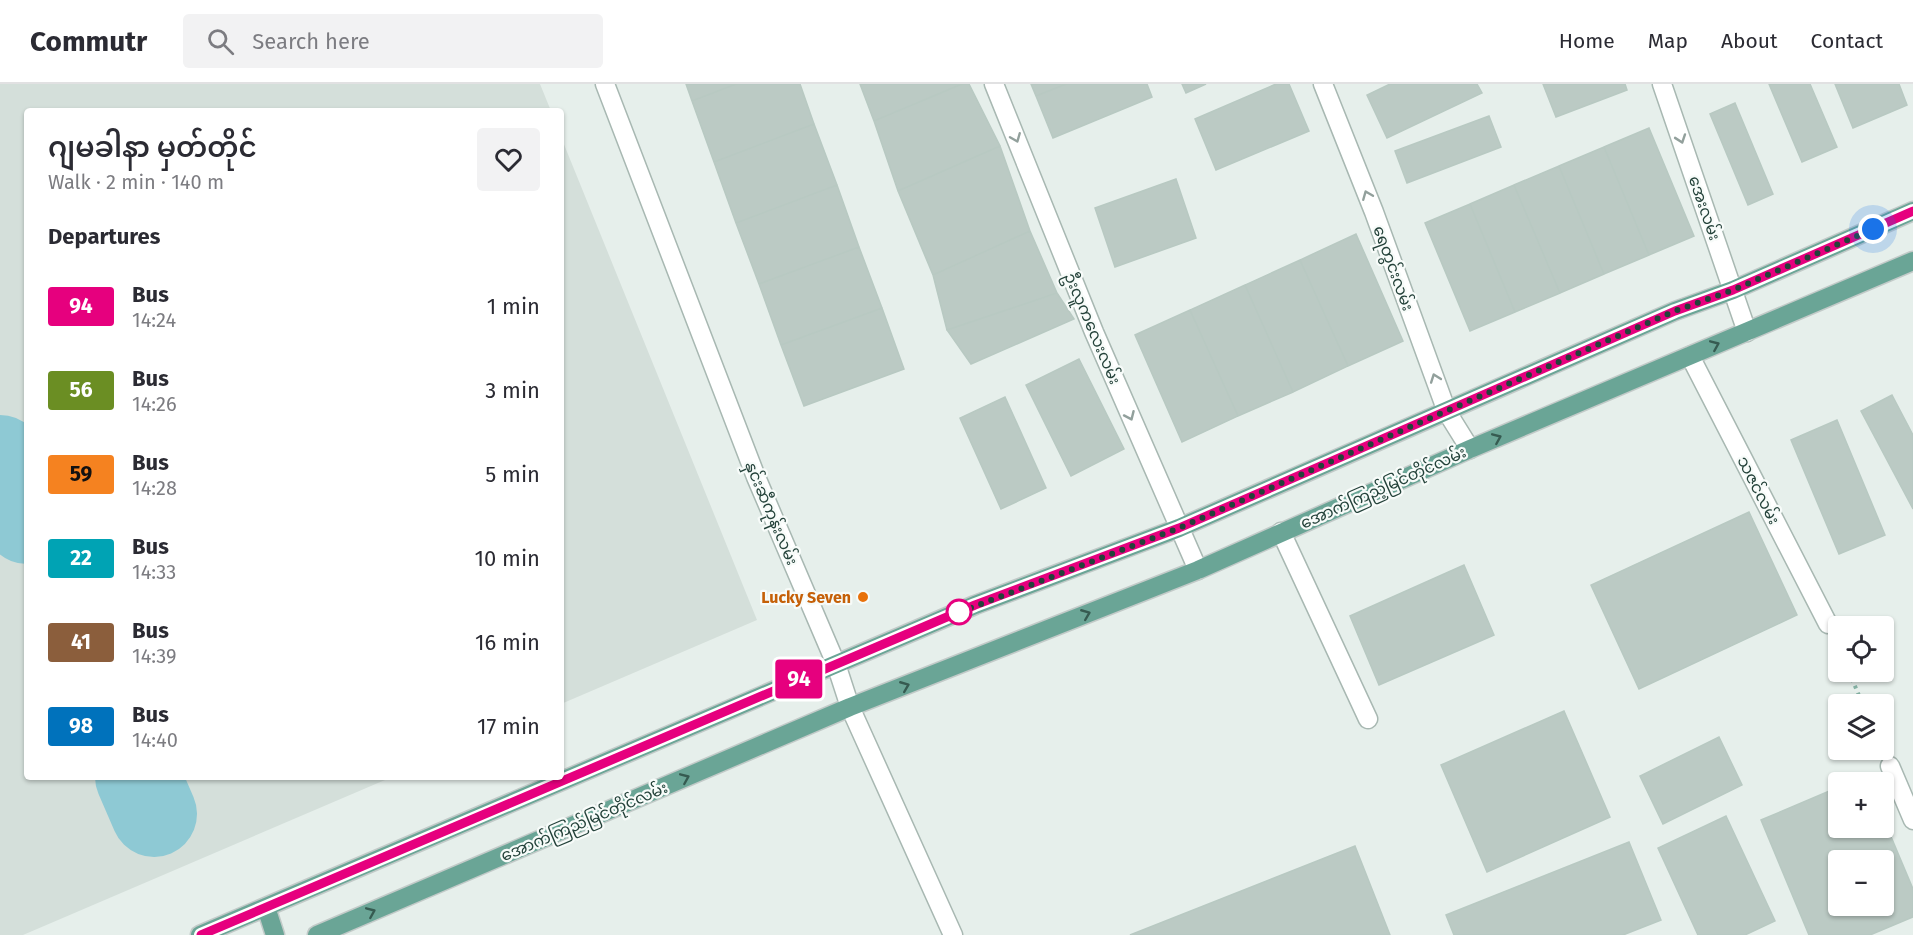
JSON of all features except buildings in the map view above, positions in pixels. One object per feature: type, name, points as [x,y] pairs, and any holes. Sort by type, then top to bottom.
[{"type":"main road","points":[[564,780],[975,605],[1179,528],[1675,311],[1733,290],[1913,211]]},
{"type":"main road","name":"အောက်ကြည့်မြင်တိုင်လမ်း","points":[[850,707],[1198,570],[1470,449],[1913,261]]},
{"type":"main road","name":"အောက်ကြည်မြင်တိုင်လမ်း","points":[[317,935],[850,707]]},
{"type":"main road","points":[[201,935],[564,780]]},
{"type":"main road","points":[[266,907],[275,935]]},
{"type":"street","name":"နှင်းဆီကုန်းလမ်း","points":[[605,84],[756,477],[836,664],[850,707],[953,935]]},
{"type":"street","name":"ဦးလူကလေးလမ်း","points":[[994,84],[1094,332],[1198,570]]},
{"type":"street","name":"ရေတွင်းလမ်း","points":[[1323,84],[1374,212],[1447,412],[1470,449]]},
{"type":"street","name":"အေးလမ်း","points":[[1662,84],[1747,332]]},
{"type":"street","name":"သဇင်လမ်း","points":[[1690,356],[1828,624]]},
{"type":"street","points":[[1281,532],[1368,719]]},
{"type":"street","points":[[1890,766],[1913,820]]},
{"type":"shaded area","points":[[0,84],[540,84],[550,108],[24,108],[24,780],[385,780],[23,935],[0,935]]},
{"type":"shaded area","points":[[564,144],[757,620],[564,703]]},
{"type":"waterway","points":[[0,458],[24,514]]},
{"type":"waterway","points":[[139,780],[154,814]]},
{"type":"bus line","name":"94","points":[[564,780],[975,605],[1179,528],[1675,311],[1733,290],[1913,211]]},
{"type":"bus line","name":"94","points":[[201,935],[564,780]]},
{"type":"place","name":"Lucky Seven","points":[[863,597]]},
{"type":"route","points":[[959,612],[955,614],[1179,528],[1675,311],[1733,290],[1873,229]]}]
